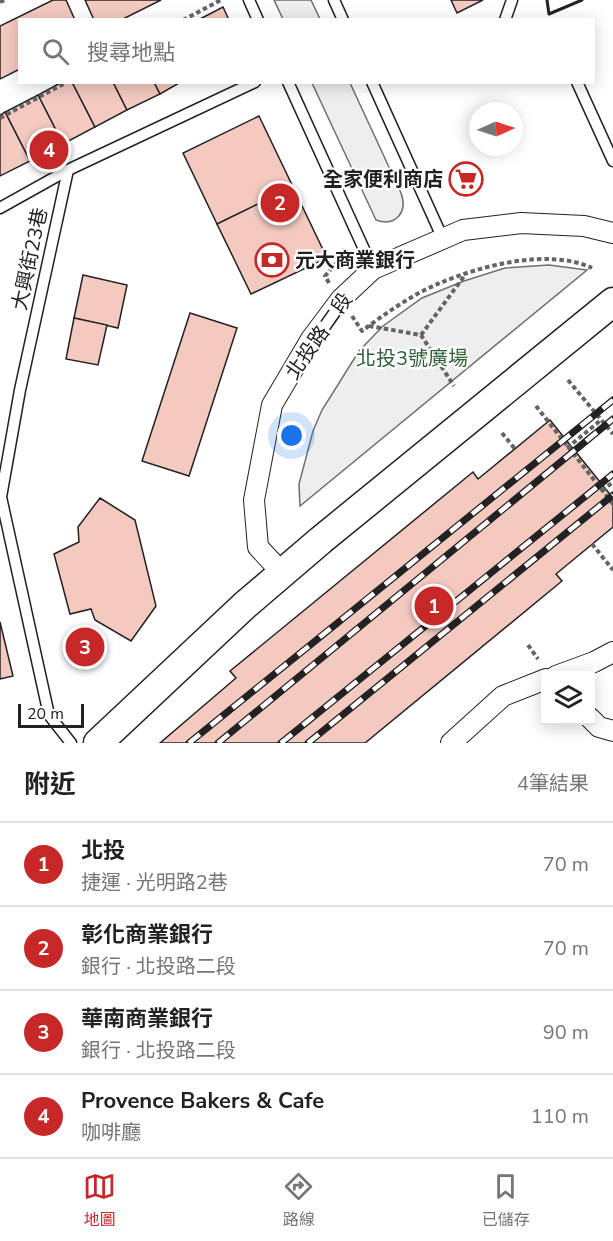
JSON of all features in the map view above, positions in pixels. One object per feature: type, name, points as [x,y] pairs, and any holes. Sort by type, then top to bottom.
[{"type":"street","name":"北投路二段","points":[[283,574],[258,547],[254,500],[272,405],[312,339],[341,299],[373,269],[463,230],[520,223],[584,226],[613,233]]},
{"type":"street","points":[[98,743],[245,605],[321,540],[613,302]]},
{"type":"street","points":[[572,671],[613,652]]},
{"type":"street","points":[[451,743],[503,696],[541,681]]},
{"type":"street","points":[[595,722],[599,727],[613,731]]},
{"type":"lane","points":[[249,0],[257,18]]},
{"type":"lane","points":[[334,0],[342,18]]},
{"type":"lane","points":[[506,18],[512,0]]},
{"type":"lane","points":[[0,208],[68,170],[251,84]]},
{"type":"lane","points":[[289,84],[373,269]]},
{"type":"lane","points":[[373,84],[443,239]]},
{"type":"lane","points":[[578,84],[613,161]]},
{"type":"lane","name":"大興街23巷","points":[[68,170],[20,390],[0,497],[50,715],[71,743]]},
{"type":"path","points":[[0,2],[5,0]]},
{"type":"path","points":[[187,18],[221,0]]},
{"type":"path","points":[[0,118],[63,84]]},
{"type":"path","points":[[362,332],[423,291],[466,274],[538,259],[578,262],[592,268]]},
{"type":"path","points":[[420,335],[466,274]]},
{"type":"path","points":[[369,326],[420,335],[454,386]]},
{"type":"path","points":[[568,380],[601,420],[611,428],[613,434]]},
{"type":"path","points":[[536,406],[613,504]]},
{"type":"path","points":[[567,448],[601,420]]},
{"type":"path","points":[[502,433],[515,449]]},
{"type":"path","points":[[602,491],[613,482]]},
{"type":"path","points":[[592,544],[613,570]]},
{"type":"path","points":[[528,645],[538,659]]},
{"type":"green space","points":[[274,0],[311,0],[320,18],[283,18]]},
{"type":"green space","points":[[312,84],[350,84],[403,200],[401,212],[395,220],[383,222],[376,220]]},
{"type":"green space","name":"北投3號廣場","points":[[549,265],[587,270],[300,506],[299,484],[313,431],[322,410],[359,351],[383,326],[422,298],[464,281],[505,268]]},
{"type":"building","points":[[53,0],[66,0],[74,18],[18,18],[18,70],[0,79],[0,26]]},
{"type":"building","points":[[85,0],[161,0],[125,18],[93,18]]},
{"type":"building","points":[[451,0],[483,0],[457,13]]},
{"type":"building","points":[[223,7],[228,18],[202,18]]},
{"type":"building","points":[[58,84],[73,84],[95,127],[63,144],[38,95]]},
{"type":"building","points":[[73,84],[114,84],[127,110],[95,127]]},
{"type":"building","points":[[114,84],[155,84],[160,94],[127,110]]},
{"type":"building","points":[[155,84],[178,84],[160,94]]},
{"type":"building","points":[[38,95],[63,144],[30,161],[5,112]]},
{"type":"building","points":[[5,112],[30,161],[0,176],[0,115]]},
{"type":"building","points":[[259,116],[293,187],[217,224],[183,153]]},
{"type":"building","points":[[293,187],[327,258],[251,294],[217,224]]},
{"type":"building","points":[[83,275],[127,285],[118,328],[74,318]]},
{"type":"building","points":[[190,313],[237,328],[189,476],[142,461]]},
{"type":"building","points":[[74,318],[107,325],[98,365],[66,359]]},
{"type":"building","points":[[550,420],[613,498],[613,527],[556,574],[562,581],[365,743],[160,743],[236,678],[230,671],[473,472],[478,479]]},
{"type":"building","points":[[100,498],[135,520],[156,606],[131,641],[95,620],[91,609],[70,614],[54,554],[79,542],[78,527]]},
{"type":"building","points":[[0,622],[13,676],[0,679]]},
{"type":"railway","points":[[189,743],[613,400]]},
{"type":"railway","points":[[218,743],[613,419]]},
{"type":"railway","points":[[281,743],[613,474]]},
{"type":"railway","points":[[308,743],[613,495]]},
{"type":"wall","points":[[547,0],[549,14],[582,0]]},
{"type":"place","name":"Provence Bakers & Cafe","points":[[49,150]]},
{"type":"place","name":"全家便利商店","points":[[466,179]]},
{"type":"place","name":"彰化商業銀行","points":[[280,203]]},
{"type":"place","name":"元大商業銀行","points":[[272,260]]},
{"type":"place","name":"北投","points":[[434,606]]},
{"type":"place","name":"華南商業銀行","points":[[85,647]]}]
